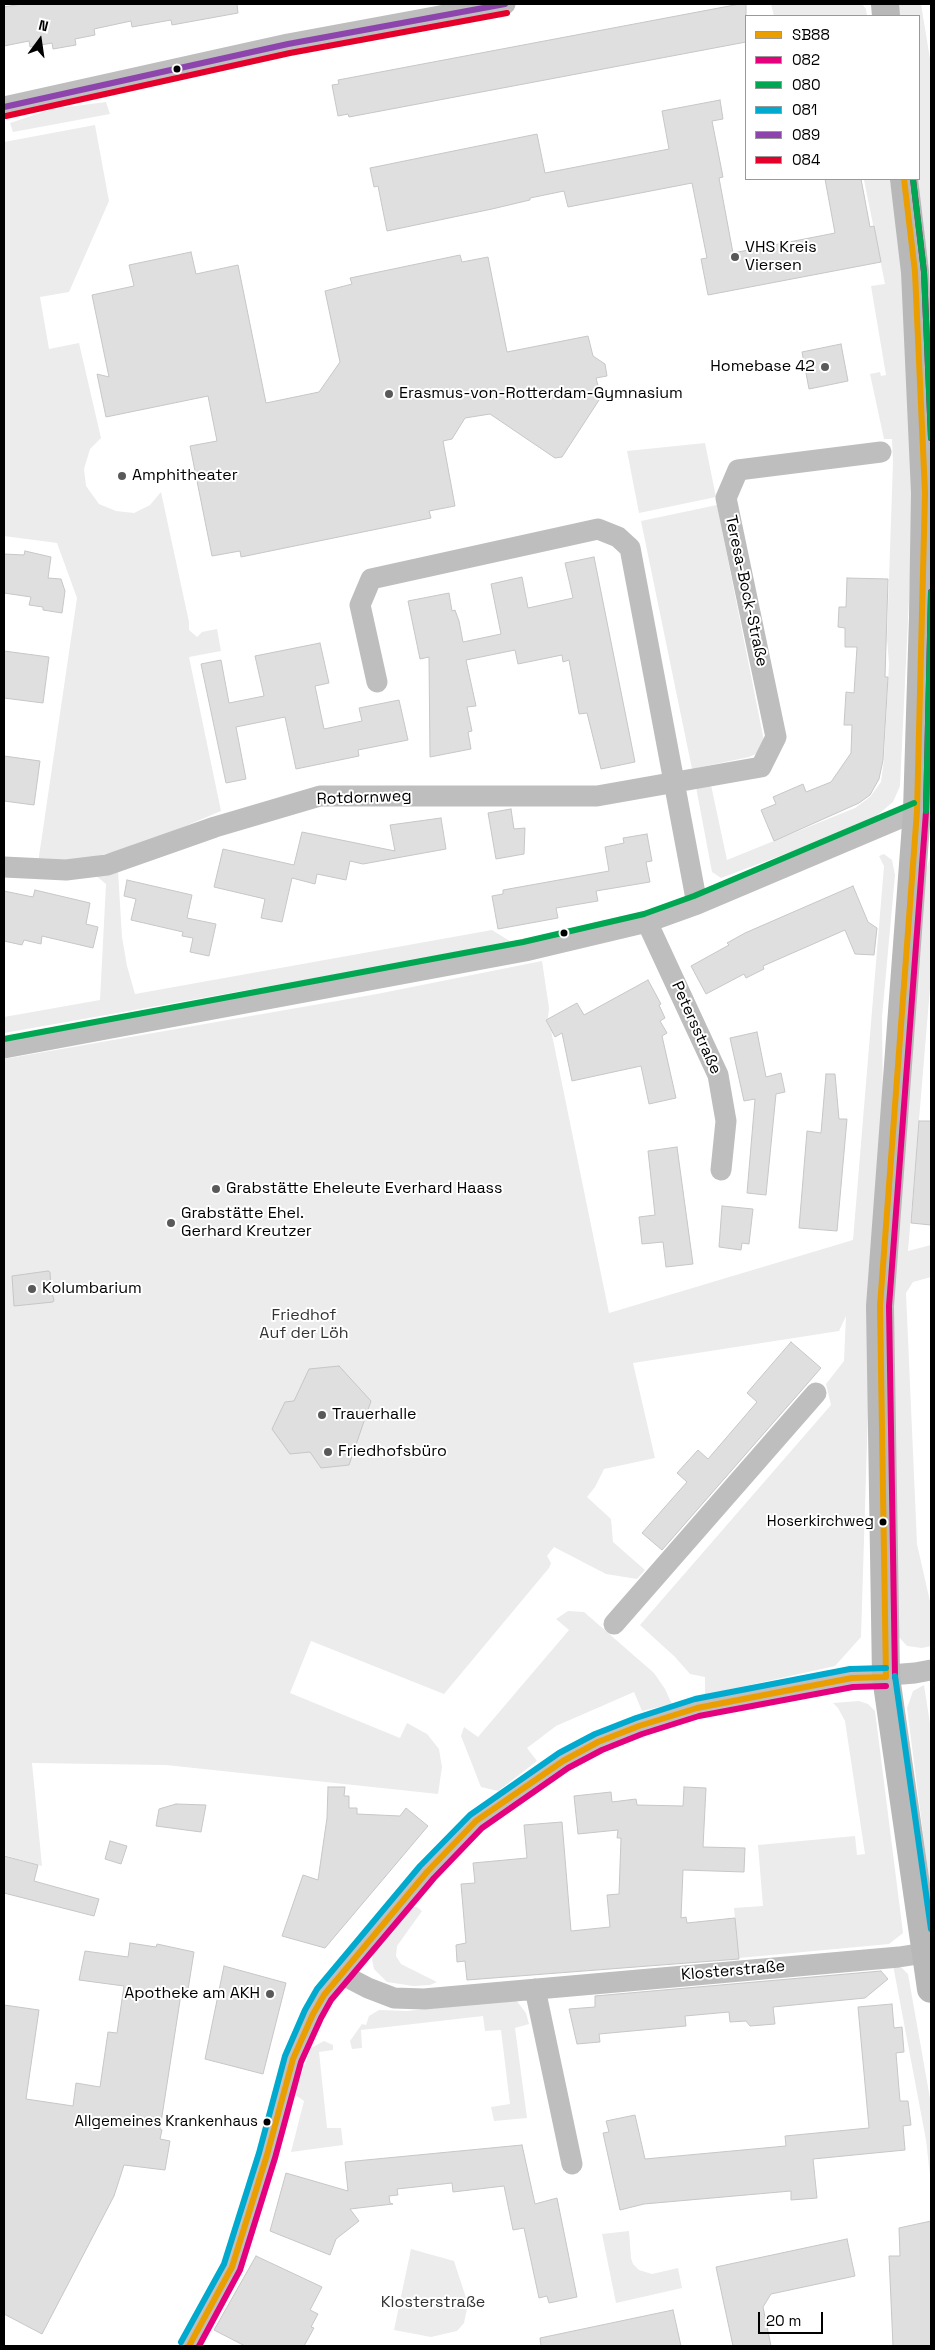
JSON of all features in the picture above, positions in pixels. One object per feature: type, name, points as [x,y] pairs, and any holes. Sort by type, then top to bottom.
[{"type":"main road","points":[[904,180],[915,272],[925,493],[924,808],[880,1306],[886,1676],[929,1952],[931,1988]]},
{"type":"street","points":[[4,107],[288,44],[505,4]]},
{"type":"street","name":"Teresa-Bock-Straße","points":[[674,781],[761,766],[776,738],[726,498],[738,470],[881,452]]},
{"type":"street","points":[[377,682],[360,605],[371,580],[598,529],[618,537],[630,548],[697,904]]},
{"type":"street","name":"Rotdornweg","points":[[4,867],[66,870],[107,865],[215,827],[320,796],[597,796],[674,781]]},
{"type":"street","points":[[4,1048],[525,951],[647,922],[697,904],[924,808]]},
{"type":"street","name":"Petersstraße","points":[[647,922],[718,1075],[726,1121],[721,1170]]},
{"type":"street","points":[[614,1624],[816,1393]]},
{"type":"street","points":[[189,2346],[232,2267],[267,2155],[293,2060],[324,1994],[427,1872],[476,1821],[521,1788],[598,1742],[698,1708],[852,1678],[931,1670]]},
{"type":"street","name":"Klosterstraße","points":[[341,1974],[394,1998],[424,1999],[581,1986],[929,1952]]},
{"type":"street","points":[[535,1989],[572,2164]]},
{"type":"green space","points":[[771,4],[862,4],[866,9],[867,15],[774,15]]},
{"type":"green space","points":[[897,4],[921,4],[931,65],[931,348],[918,180],[920,180],[920,15],[899,15]]},
{"type":"green space","points":[[106,102],[110,114],[13,132],[10,123],[52,109]]},
{"type":"green space","points":[[95,125],[109,201],[69,292],[40,297],[49,349],[79,343],[101,438],[90,449],[84,469],[86,486],[99,504],[116,511],[134,513],[150,505],[161,492],[189,622],[189,630],[197,637],[202,632],[217,629],[221,651],[189,657],[221,811],[157,838],[118,851],[79,860],[38,863],[77,598],[57,543],[4,536],[4,142]]},
{"type":"green space","points":[[864,180],[890,180],[899,245],[911,382],[913,517],[900,786],[893,802],[876,816],[833,836],[721,878],[712,872],[696,787],[711,785],[727,860],[855,808],[870,797],[881,782],[889,664],[887,638],[893,462],[892,439],[884,439],[870,374],[880,372],[881,376],[886,375],[871,286],[885,284]]},
{"type":"green space","points":[[705,443],[716,497],[639,513],[627,451]]},
{"type":"green space","points":[[717,505],[764,741],[756,754],[749,757],[692,769],[641,521]]},
{"type":"green space","name":"Friedhof Auf der Löh","points":[[884,854],[892,860],[895,875],[882,1017],[883,1104],[873,1248],[861,1637],[835,1666],[705,1695],[705,1677],[690,1674],[675,1657],[640,1625],[831,1405],[826,1384],[844,1361],[846,1316],[839,1331],[633,1363],[655,1458],[604,1469],[595,1487],[587,1497],[611,1519],[613,1542],[645,1570],[637,1579],[606,1574],[554,1547],[547,1556],[551,1563],[549,1568],[444,1694],[311,1641],[290,1693],[400,1738],[407,1723],[427,1734],[439,1749],[442,1767],[438,1794],[166,1765],[32,1763],[42,1866],[4,1855],[4,1059],[377,994],[542,961],[549,1008],[546,1020],[551,1030],[609,1313],[853,1240],[884,866],[879,856]]},
{"type":"green space","points":[[931,855],[931,976],[908,1251],[931,1245],[931,1277],[913,1282],[906,1293],[917,1544],[931,1606],[931,1646],[922,1648],[907,1646],[898,1636],[890,1309],[922,880]]},
{"type":"green space","points":[[118,871],[122,937],[127,966],[135,994],[492,930],[513,943],[4,1033],[4,1017],[100,1000],[106,884],[95,875]]},
{"type":"green space","points":[[568,1611],[584,1612],[654,1673],[672,1704],[642,1711],[634,1692],[556,1726],[527,1748],[537,1761],[498,1791],[481,1787],[461,1736],[464,1727],[478,1737],[569,1630],[556,1619]]},
{"type":"green space","points":[[924,1685],[931,1730],[931,1895],[907,1708],[913,1691]]},
{"type":"green space","points":[[859,1701],[868,1704],[875,1711],[903,1933],[889,1944],[739,1958],[734,1908],[763,1906],[758,1845],[855,1836],[857,1855],[865,1854],[845,1721],[833,1703]]},
{"type":"green space","points":[[409,1907],[417,1907],[422,1911],[397,1946],[396,1956],[401,1964],[437,1982],[430,1985],[413,1986],[387,1982],[374,1969],[373,1952]]},
{"type":"green space","points":[[893,1965],[902,1968],[908,1974],[931,2104],[931,2184],[926,2140]]},
{"type":"green space","points":[[516,2000],[526,2013],[529,2024],[515,2028],[527,2118],[494,2121],[491,2107],[510,2104],[501,2030],[485,2031],[483,2016],[361,2030],[362,2048],[352,2049],[350,2041],[362,2024],[366,2025],[369,2016],[379,2010],[407,2011]]},
{"type":"green space","points":[[324,2041],[333,2045],[333,2050],[319,2052],[327,2128],[341,2128],[343,2145],[291,2152],[304,2101],[294,2094],[311,2048]]},
{"type":"green space","points":[[629,2231],[633,2264],[639,2270],[652,2274],[678,2268],[682,2288],[616,2303],[602,2234]]},
{"type":"green space","name":"Klosterstraße","points":[[411,2249],[454,2261],[468,2304],[464,2323],[457,2331],[431,2337],[394,2330]]},
{"type":"building","points":[[22,4],[237,4],[238,13],[172,25],[171,20],[132,27],[131,21],[94,29],[95,35],[75,39],[76,45],[53,49],[52,43],[30,47],[29,41],[4,46],[4,7]]},
{"type":"building","points":[[746,4],[745,42],[349,117],[348,114],[338,116],[332,85],[339,84],[338,80]]},
{"type":"building","points":[[720,100],[723,119],[712,121],[723,177],[719,178],[733,253],[835,233],[825,180],[861,180],[870,227],[874,226],[881,262],[708,295],[701,259],[707,258],[692,183],[568,207],[564,191],[492,209],[387,231],[378,186],[374,187],[370,168],[537,134],[545,173],[669,149],[662,111]]},
{"type":"building","points":[[191,252],[196,274],[238,265],[266,403],[319,392],[340,362],[325,291],[352,284],[350,278],[460,255],[462,262],[488,257],[507,352],[588,336],[593,356],[605,364],[607,376],[596,378],[601,397],[562,457],[555,458],[490,414],[465,418],[452,439],[443,441],[455,506],[429,511],[431,518],[241,557],[240,551],[212,556],[190,446],[217,441],[208,396],[106,417],[97,374],[109,377],[92,295],[134,286],[129,265]]},
{"type":"building","points":[[841,344],[848,381],[809,389],[802,352]]},
{"type":"building","points":[[25,551],[51,557],[48,578],[61,579],[65,591],[62,613],[43,610],[43,607],[29,605],[31,597],[4,593],[4,554],[24,555]]},
{"type":"building","points":[[594,557],[635,762],[601,769],[587,713],[579,714],[569,660],[563,662],[562,655],[518,664],[515,650],[466,660],[476,706],[467,707],[472,731],[468,732],[471,749],[430,757],[429,657],[420,659],[408,601],[449,593],[452,611],[455,610],[459,621],[463,642],[501,634],[491,584],[522,577],[528,608],[573,598],[565,563]]},
{"type":"building","points":[[847,578],[888,579],[885,677],[888,677],[883,760],[879,779],[870,795],[859,803],[774,841],[761,810],[776,804],[773,797],[803,784],[806,792],[831,782],[851,753],[852,725],[844,725],[846,692],[854,693],[857,647],[845,647],[845,628],[838,627],[839,607],[846,607]]},
{"type":"building","points":[[320,643],[329,683],[315,686],[324,729],[362,721],[359,708],[399,700],[408,740],[358,750],[359,756],[296,769],[285,717],[236,727],[246,779],[226,783],[201,664],[221,660],[229,703],[264,696],[255,656]]},
{"type":"building","points":[[4,651],[49,657],[43,703],[4,698]]},
{"type":"building","points":[[4,756],[40,761],[34,805],[4,801]]},
{"type":"building","points":[[511,809],[514,829],[525,828],[524,854],[496,859],[488,813]]},
{"type":"building","points":[[441,818],[446,849],[363,864],[350,861],[346,880],[317,874],[315,884],[292,878],[282,922],[261,918],[265,899],[214,887],[223,849],[294,865],[302,832],[395,851],[390,825]]},
{"type":"building","points":[[647,834],[652,861],[646,862],[650,882],[596,891],[598,901],[556,908],[558,918],[498,929],[492,896],[503,894],[503,890],[609,871],[605,847],[624,843],[623,838]]},
{"type":"building","points":[[127,880],[192,895],[187,918],[216,924],[209,956],[190,952],[193,938],[182,936],[183,932],[131,920],[136,899],[124,896]]},
{"type":"building","points":[[853,886],[868,922],[877,928],[874,955],[855,954],[845,930],[763,966],[764,969],[746,978],[744,974],[706,994],[691,966],[729,945],[727,943],[745,933]]},
{"type":"building","points":[[35,890],[90,903],[86,924],[98,927],[93,948],[42,936],[41,944],[24,940],[22,945],[4,941],[4,891],[33,897]]},
{"type":"building","points":[[648,980],[661,1004],[659,1005],[665,1018],[660,1021],[667,1033],[662,1036],[676,1098],[649,1104],[641,1066],[572,1081],[562,1033],[555,1037],[546,1020],[577,1003],[584,1015]]},
{"type":"building","points":[[757,1032],[766,1077],[781,1073],[785,1092],[776,1094],[766,1195],[747,1193],[755,1099],[744,1101],[730,1038]]},
{"type":"building","points":[[826,1074],[835,1074],[839,1119],[847,1119],[837,1231],[799,1228],[807,1131],[821,1133]]},
{"type":"building","points":[[919,1121],[931,1121],[931,1225],[911,1223]]},
{"type":"building","points":[[677,1147],[693,1264],[666,1267],[663,1242],[642,1244],[639,1217],[655,1215],[648,1151]]},
{"type":"building","points":[[722,1206],[753,1209],[749,1244],[742,1243],[741,1250],[719,1247]]},
{"type":"building","name":"Kolumbarium","points":[[50,1272],[53,1302],[14,1306],[12,1276]]},
{"type":"building","points":[[791,1342],[821,1368],[662,1550],[642,1533],[687,1482],[677,1473],[698,1450],[708,1459],[757,1402],[747,1393]]},
{"type":"building","name":"Trauerhalle","points":[[339,1366],[371,1401],[349,1465],[321,1468],[310,1452],[290,1454],[272,1429],[285,1402],[294,1401],[309,1369]]},
{"type":"building","points":[[328,1787],[345,1787],[344,1796],[349,1796],[349,1808],[357,1808],[357,1814],[400,1816],[406,1808],[428,1826],[325,1948],[282,1936],[303,1875],[318,1880],[327,1818]]},
{"type":"building","points":[[684,1787],[706,1788],[703,1847],[745,1848],[744,1872],[683,1870],[681,1918],[686,1917],[687,1923],[735,1918],[739,1959],[467,1980],[465,1961],[457,1962],[456,1945],[466,1943],[461,1884],[475,1883],[473,1863],[527,1858],[524,1825],[562,1822],[571,1931],[610,1927],[607,1895],[619,1894],[621,1838],[617,1838],[618,1830],[578,1834],[574,1796],[611,1792],[612,1802],[636,1799],[637,1805],[683,1806]]},
{"type":"building","points":[[176,1804],[206,1805],[201,1832],[156,1826],[159,1809]]},
{"type":"building","points":[[110,1841],[127,1846],[121,1864],[105,1859]]},
{"type":"building","points":[[4,1856],[38,1865],[34,1881],[99,1899],[94,1916],[4,1893]]},
{"type":"building","points":[[130,1943],[156,1947],[157,1944],[194,1952],[187,1996],[181,1994],[160,2129],[162,2130],[160,2139],[170,2141],[165,2170],[124,2165],[114,2196],[42,2334],[4,2314],[4,2005],[39,2010],[26,2099],[73,2106],[76,2083],[100,2087],[108,2032],[117,2033],[124,1986],[79,1980],[85,1951],[128,1957]]},
{"type":"building","points":[[224,1966],[286,1983],[263,2074],[205,2059]]},
{"type":"building","points":[[881,1971],[888,1979],[865,1998],[773,2007],[775,2024],[750,2026],[746,2021],[730,2022],[729,2012],[685,2016],[686,2026],[599,2034],[600,2042],[577,2044],[569,2009],[595,2007],[595,1996]]},
{"type":"building","points":[[892,2004],[894,2028],[902,2027],[904,2052],[896,2053],[900,2101],[908,2101],[911,2125],[903,2126],[905,2150],[813,2159],[817,2198],[791,2200],[791,2191],[644,2204],[620,2210],[603,2133],[609,2132],[606,2121],[635,2115],[645,2159],[786,2146],[785,2136],[869,2128],[858,2007]]},
{"type":"building","points":[[522,2145],[535,2204],[557,2198],[577,2297],[549,2303],[547,2296],[539,2298],[524,2228],[513,2230],[504,2186],[453,2192],[452,2183],[397,2189],[398,2195],[389,2196],[390,2203],[393,2204],[350,2209],[359,2221],[336,2239],[330,2255],[270,2231],[286,2173],[348,2191],[345,2162]]},
{"type":"building","points":[[931,2221],[931,2346],[893,2346],[889,2256],[900,2256],[899,2228]]},
{"type":"building","points":[[847,2239],[855,2276],[771,2294],[763,2307],[771,2346],[733,2346],[716,2267]]},
{"type":"building","points":[[256,2256],[322,2287],[310,2310],[318,2314],[311,2327],[314,2328],[304,2346],[245,2346],[214,2330]]},
{"type":"building","points":[[673,2310],[681,2346],[541,2346],[540,2338]]},
{"type":"transit line","name":"089","points":[[4,107],[288,44],[505,4]]},
{"type":"transit line","name":"084","points":[[6,116],[290,53],[507,13]]},
{"type":"transit line","name":"SB88","points":[[886,1677],[880,1306],[917,811],[925,493],[915,272],[904,180]]},
{"type":"transit line","name":"082","points":[[913,180],[924,272],[931,438]]},
{"type":"transit line","name":"080","points":[[913,180],[924,272],[931,438]]},
{"type":"transit line","name":"082","points":[[895,1677],[889,1306],[926,812],[931,592]]},
{"type":"transit line","name":"080","points":[[926,811],[931,592]]},
{"type":"transit line","name":"080","points":[[4,1039],[523,942],[644,914],[694,896],[914,803]]},
{"type":"transit line","name":"081","points":[[181,2342],[224,2264],[259,2153],[285,2056],[305,2010],[317,1989],[420,1866],[470,1815],[559,1753],[595,1734],[636,1718],[695,1699],[850,1669],[886,1668]]},
{"type":"transit line","name":"081","points":[[895,1676],[931,1929]]},
{"type":"transit line","name":"SB88","points":[[189,2346],[232,2267],[267,2155],[293,2059],[313,2014],[324,1995],[427,1872],[476,1821],[563,1761],[598,1742],[639,1726],[697,1708],[852,1678],[886,1677]]},
{"type":"transit line","name":"082","points":[[199,2346],[240,2270],[275,2158],[301,2062],[321,2018],[331,2000],[434,1878],[482,1828],[568,1768],[602,1750],[642,1734],[699,1716],[853,1687],[886,1686]]},
{"type":"place","name":"VHS Kreis Viersen","points":[[735,257]]},
{"type":"place","name":"Homebase 42","points":[[825,367]]},
{"type":"place","name":"Erasmus-von-Rotterdam-Gymnasium","points":[[389,394]]},
{"type":"place","name":"Amphitheater","points":[[122,476]]},
{"type":"place","name":"Grabstätte Eheleute Everhard Haass","points":[[216,1189]]},
{"type":"place","name":"Grabstätte Ehel. Gerhard Kreutzer","points":[[171,1223]]},
{"type":"place","name":"Kolumbarium","points":[[32,1289]]},
{"type":"place","name":"Trauerhalle","points":[[322,1415]]},
{"type":"place","name":"Friedhofsbüro","points":[[328,1452]]},
{"type":"place","name":"Hoserkirchweg","points":[[883,1522]]},
{"type":"place","name":"Apotheke am AKH","points":[[270,1994]]},
{"type":"place","name":"Allgemeines Krankenhaus","points":[[267,2122]]}]
